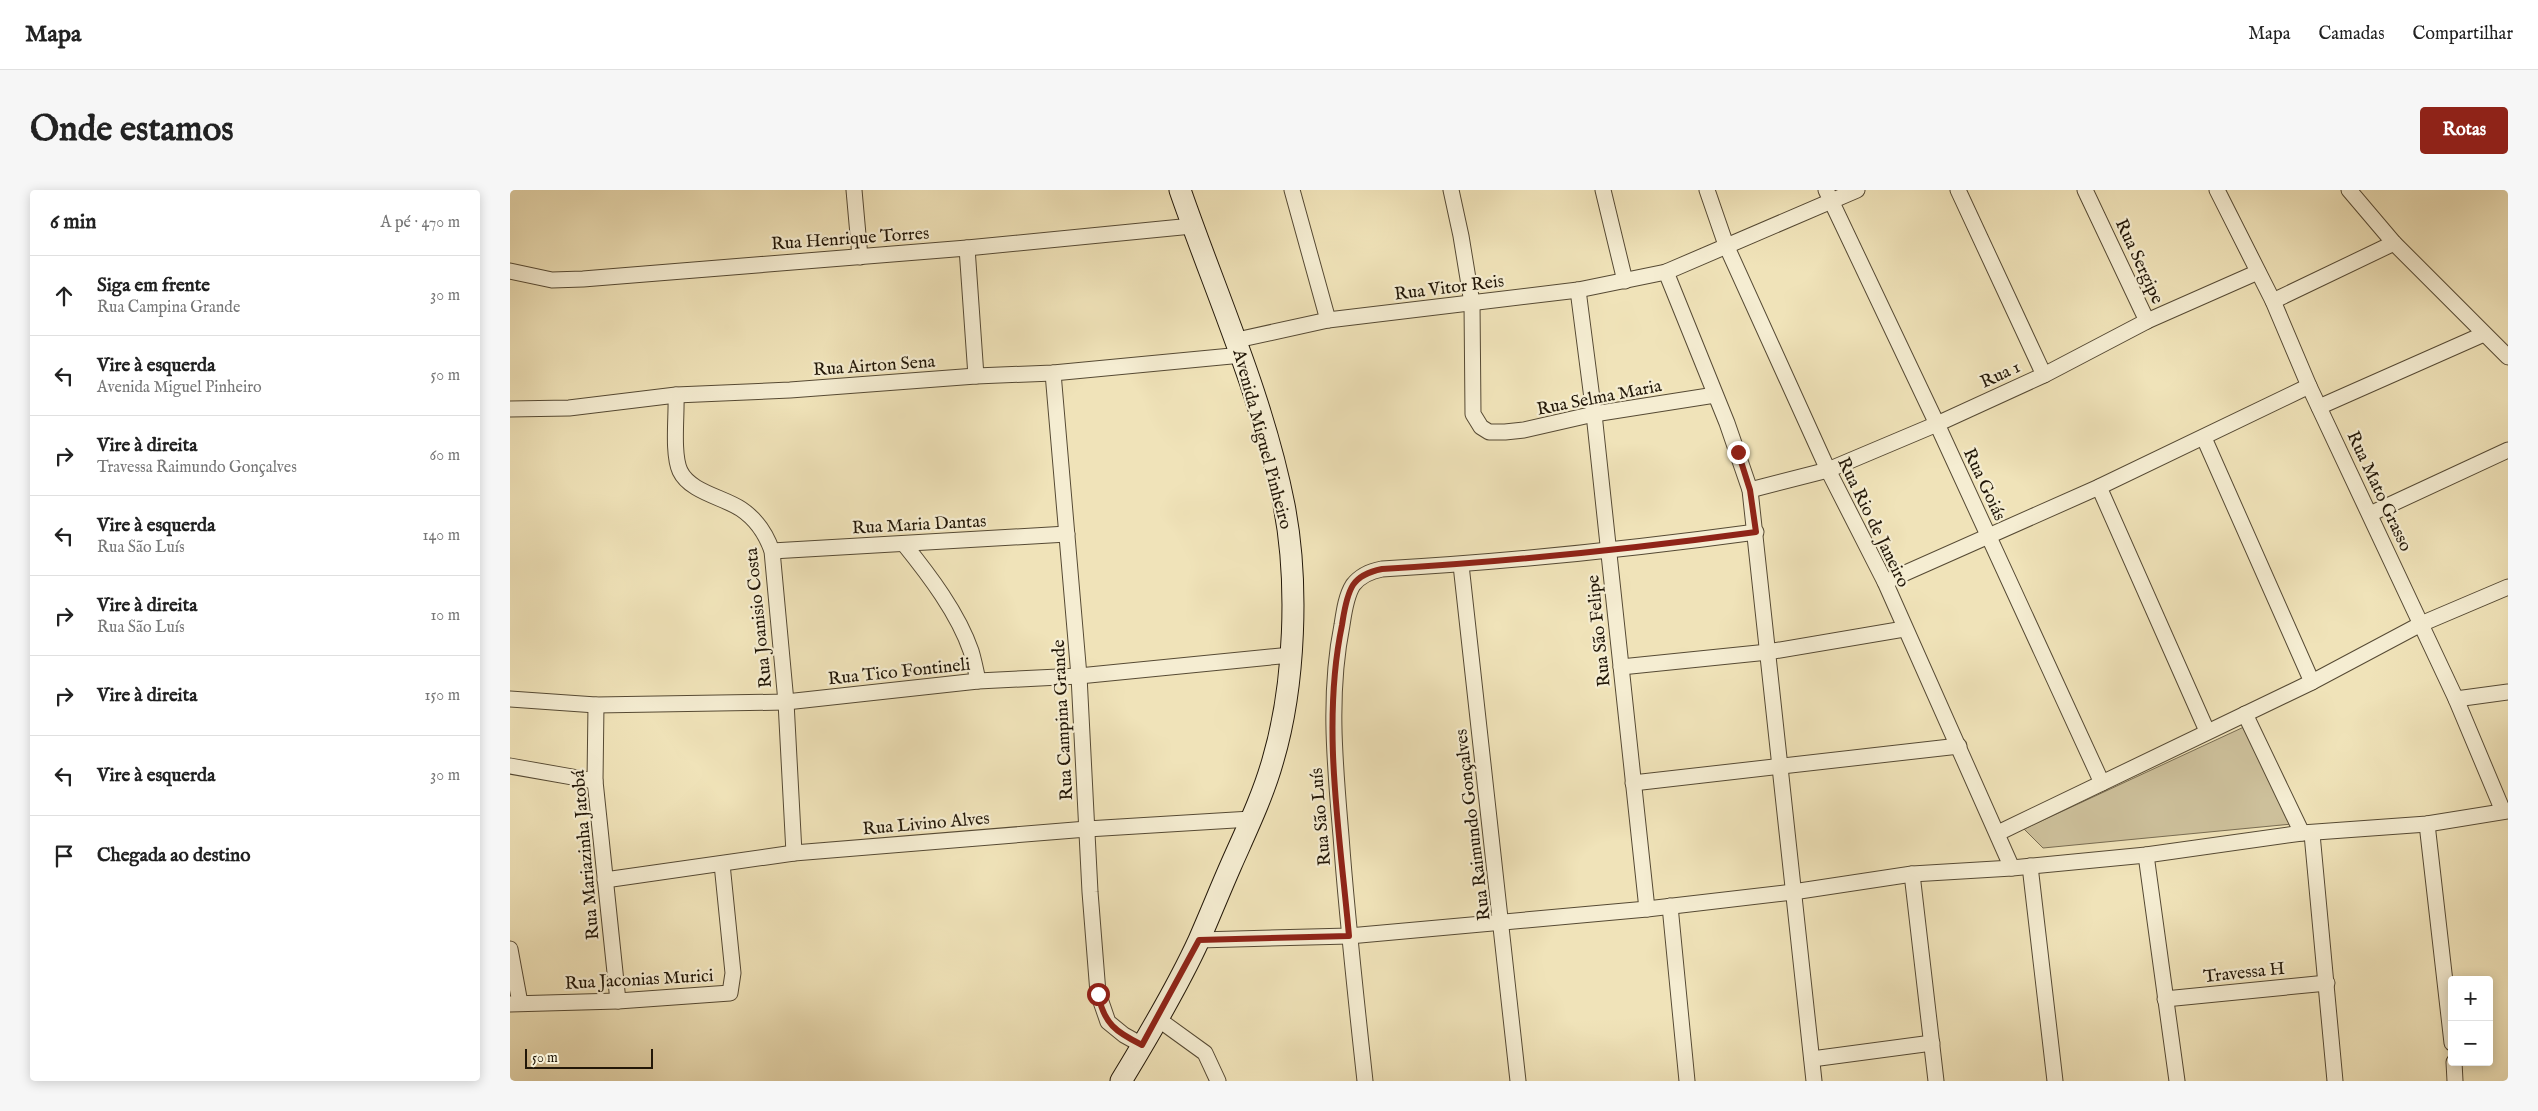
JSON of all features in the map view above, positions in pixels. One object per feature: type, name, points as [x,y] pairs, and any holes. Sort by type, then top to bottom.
[{"type":"street","points":[[854,190],[860,257]]},
{"type":"street","name":"Avenida Miguel Pinheiro","points":[[1122,1081],[1158,1019],[1199,940],[1252,819],[1273,759],[1284,710],[1291,655],[1293,585],[1284,504],[1239,347],[1180,190]]},
{"type":"street","points":[[1292,190],[1328,320]]},
{"type":"street","points":[[1450,190],[1461,236],[1472,303]]},
{"type":"street","points":[[1603,190],[1625,281]]},
{"type":"street","name":"Rua Rio de Janeiro","points":[[1707,190],[1726,245],[1828,470],[1885,582],[1904,629],[1959,746],[2012,868]]},
{"type":"street","name":"Rua Vitor Reis","points":[[1239,347],[1328,320],[1578,290],[1666,272],[1829,196],[1857,190]]},
{"type":"street","points":[[1958,190],[2044,375]]},
{"type":"street","name":"Rua Sergipe","points":[[2085,190],[2147,321]]},
{"type":"street","points":[[2348,190],[2394,243],[2508,357]]},
{"type":"street","name":"Rua Mato Grasso","points":[[2223,192],[2258,272],[2273,301],[2309,386],[2456,699],[2505,811]]},
{"type":"street","name":"Rua Goiás","points":[[1829,196],[1937,424],[2102,783]]},
{"type":"street","name":"Rua Henrique Torres","points":[[510,271],[552,280],[563,280],[967,248],[1192,226]]},
{"type":"street","points":[[2273,301],[2394,243]]},
{"type":"street","points":[[967,248],[976,376]]},
{"type":"street","points":[[1666,272],[1738,452],[1750,490],[1814,1081]]},
{"type":"street","name":"Rua 1","points":[[1750,490],[1828,470],[1937,424],[2044,375],[2147,321],[2258,272]]},
{"type":"street","name":"Rua São Felipe","points":[[1578,290],[1594,414],[1647,909]]},
{"type":"street","name":"Rua Selma Maria","points":[[1472,303],[1473,414],[1481,427],[1489,432],[1524,430],[1594,414],[1715,395]]},
{"type":"street","points":[[2319,407],[2484,334]]},
{"type":"street","name":"Rua Airton Sena","points":[[510,409],[569,408],[676,395],[827,388],[976,376],[1053,373],[1239,347]]},
{"type":"street","name":"Rua Campina Grande","points":[[1053,373],[1079,676],[1094,943],[1101,1007],[1108,1022],[1124,1036],[1142,1045]]},
{"type":"street","points":[[1885,582],[2099,487],[2309,386]]},
{"type":"street","name":"Rua Joanisio Costa","points":[[676,395],[677,456],[680,471],[694,486],[741,509],[753,519],[767,537],[772,551],[786,702],[794,853]]},
{"type":"street","points":[[2204,438],[2312,682]]},
{"type":"street","points":[[2370,514],[2508,450]]},
{"type":"street","points":[[2099,487],[2207,731]]},
{"type":"street","points":[[1461,565],[1608,552],[1756,532]]},
{"type":"street","name":"Rua Maria Dantas","points":[[772,551],[1067,534]]},
{"type":"street","points":[[904,544],[962,631],[971,651],[978,681]]},
{"type":"street","name":"Rua São Luís","points":[[1365,1081],[1349,936],[1335,764],[1333,713],[1335,669],[1343,620],[1353,586],[1359,579],[1373,570],[1461,565]]},
{"type":"street","name":"Rua Raimundo Gonçalves","points":[[1461,565],[1518,1081]]},
{"type":"street","points":[[1998,833],[2312,682],[2421,624],[2508,587]]},
{"type":"street","points":[[1621,667],[1768,652],[1904,629]]},
{"type":"street","name":"Rua Tico Fontineli","points":[[510,699],[596,704],[786,702],[978,681],[1079,676],[1291,655]]},
{"type":"street","points":[[2456,699],[2508,692]]},
{"type":"street","name":"Rua Mariazinha Jatobá","points":[[596,704],[595,781],[618,1001]]},
{"type":"street","points":[[2245,714],[2307,834],[2327,983],[2335,1081]]},
{"type":"street","points":[[1633,783],[1959,746]]},
{"type":"street","points":[[510,766],[595,781]]},
{"type":"street","points":[[1199,940],[1349,936],[1647,909],[1793,892],[1912,874],[2012,868],[2146,855],[2307,834],[2427,824],[2505,811]]},
{"type":"street","name":"Rua Livino Alves","points":[[605,880],[794,853],[1087,829],[1252,819]]},
{"type":"street","points":[[2427,824],[2449,1021]]},
{"type":"street","points":[[2146,855],[2177,1081]]},
{"type":"street","name":"Rua Jaconias Murici","points":[[515,1004],[618,1001],[730,993],[733,972],[722,864]]},
{"type":"street","points":[[2030,866],[2055,1081]]},
{"type":"street","points":[[1912,874],[1936,1081]]},
{"type":"street","points":[[1670,906],[1687,1081]]},
{"type":"street","points":[[510,950],[515,1004]]},
{"type":"street","name":"Travessa H","points":[[2165,999],[2327,983]]},
{"type":"street","points":[[1158,1019],[1205,1053],[1218,1081]]},
{"type":"street","points":[[1812,1059],[1932,1043]]},
{"type":"street","points":[[2454,1066],[2455,1081]]},
{"type":"shaded area","points":[[2246,726],[2292,824],[2043,848],[2024,829]]},
{"type":"route","points":[[1098,994],[1101,1007],[1108,1022],[1124,1036],[1142,1045],[1158,1019],[1199,940],[1349,936],[1335,764],[1333,686],[1347,601],[1353,586],[1359,579],[1373,570],[1461,565],[1608,552],[1756,532],[1750,490],[1738,452]]}]
